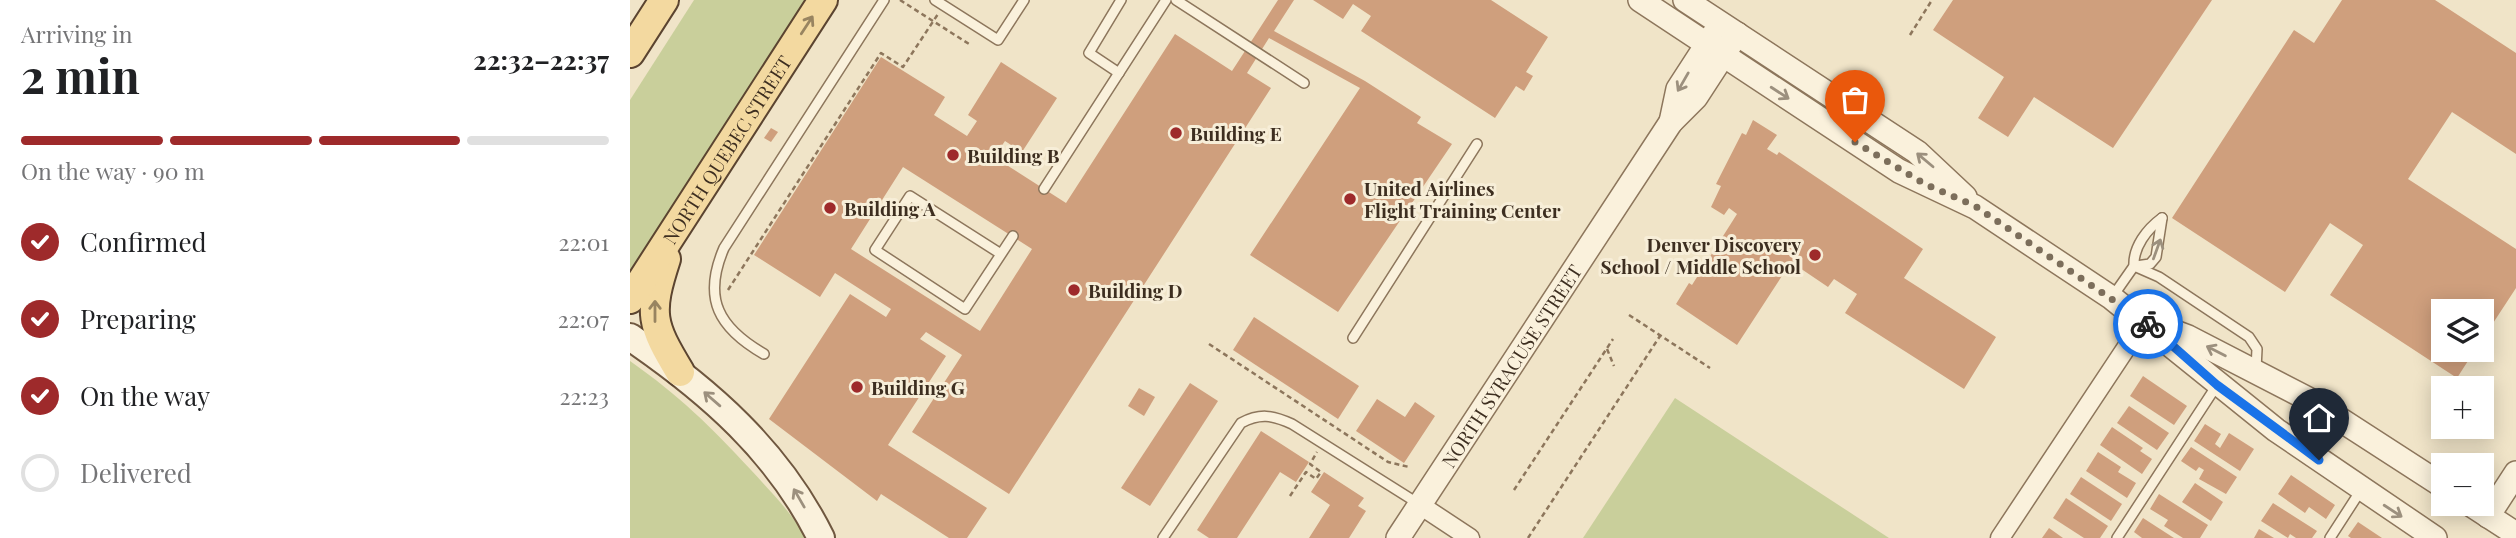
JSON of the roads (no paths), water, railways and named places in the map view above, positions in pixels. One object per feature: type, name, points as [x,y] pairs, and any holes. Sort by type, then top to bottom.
[{"type":"main road","points":[[630,53],[664,0]]},
{"type":"main road","name":"NORTH QUEBEC STREET","points":[[630,299],[823,0]]},
{"type":"main road","points":[[677,227],[657,287],[653,313],[660,338],[680,372]]},
{"type":"main road","points":[[630,337],[680,372],[743,427],[796,492],[821,538]]},
{"type":"street","points":[[1640,0],[1899,170],[1975,206],[2112,298],[2144,321],[2217,385],[2361,490],[2435,538]]},
{"type":"street","points":[[1685,0],[1917,152],[1975,206]]},
{"type":"street","name":"NORTH SYRACUSE STREET","points":[[1398,538],[1671,122],[1678,89],[1715,51],[1729,29]]},
{"type":"street","points":[[2144,321],[2188,337],[2328,411],[2431,478]]},
{"type":"street","points":[[2000,538],[2144,321]]},
{"type":"street","points":[[2494,495],[2516,474]]},
{"type":"street","points":[[1420,505],[1469,538]]},
{"type":"street","points":[[2488,516],[2516,534]]},
{"type":"lane","points":[[764,354],[737,338],[725,323],[713,291],[715,268],[724,248],[884,0]]},
{"type":"lane","points":[[935,0],[998,40],[1024,0]]},
{"type":"lane","points":[[1119,73],[1089,53],[1121,0]]},
{"type":"lane","points":[[1044,189],[1166,0]]},
{"type":"lane","points":[[1176,0],[1304,83]]},
{"type":"lane","points":[[1353,338],[1477,144]]},
{"type":"lane","points":[[1001,254],[910,196],[875,250],[965,309],[1013,236]]},
{"type":"lane","points":[[2112,298],[2134,266],[2133,253],[2152,226],[2162,218],[2156,257],[2150,264],[2134,266]]},
{"type":"lane","points":[[2134,266],[2159,278],[2249,337],[2257,349],[2256,372]]},
{"type":"lane","points":[[2117,538],[2217,385]]},
{"type":"lane","points":[[1163,538],[1241,423],[1255,415],[1274,415],[1420,505]]},
{"type":"lane","points":[[2330,538],[2361,490]]},
{"type":"place","name":"Building E","points":[[1176,133]]},
{"type":"place","name":"Building B","points":[[953,155]]},
{"type":"place","name":"United Airlines Flight Training Center","points":[[1350,199]]},
{"type":"place","name":"Building A","points":[[830,208]]},
{"type":"place","name":"Denver Discovery School / Middle School","points":[[1815,255]]},
{"type":"place","name":"Building D","points":[[1074,290]]},
{"type":"place","name":"Building G","points":[[857,387]]}]
